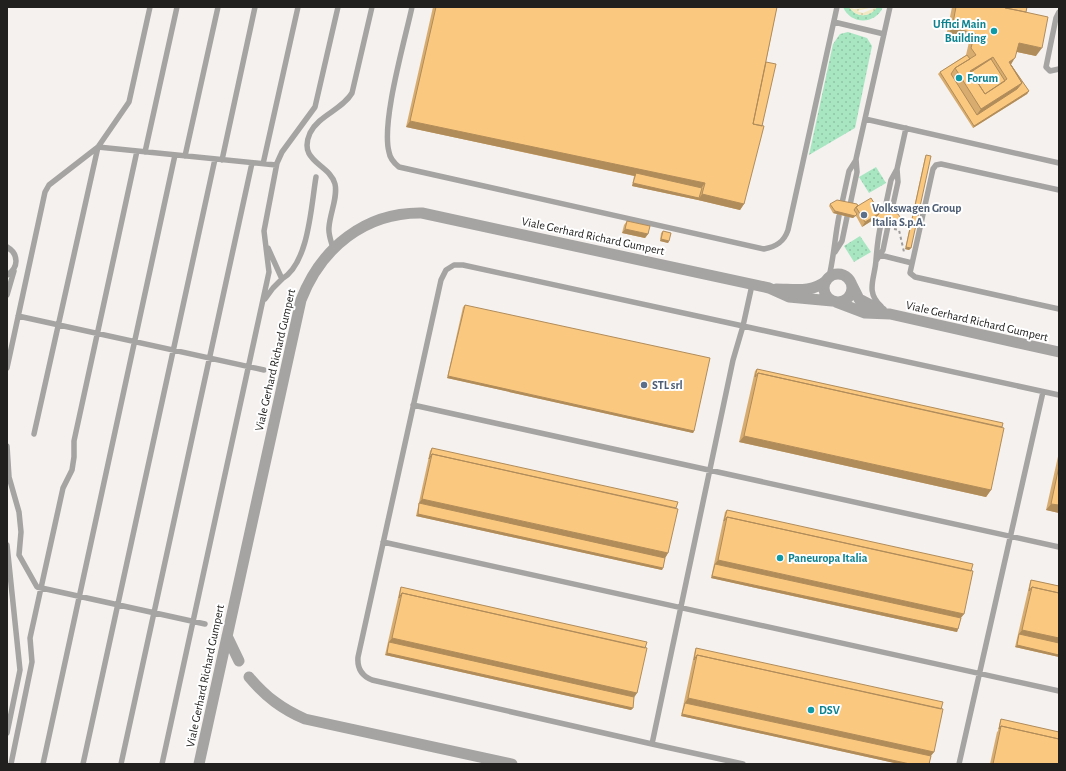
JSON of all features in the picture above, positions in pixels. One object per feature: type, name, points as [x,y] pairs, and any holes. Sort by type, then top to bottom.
[{"type":"street","name":"Viale Gerhard Richard Gumpert","points":[[199,764],[296,317],[301,300],[312,274],[333,248],[347,237],[372,223],[404,214],[422,213],[769,288],[808,290],[817,287],[828,279]]},
{"type":"street","points":[[838,274],[847,277],[852,286],[852,290],[845,301],[834,301],[828,298],[824,290],[828,279],[838,274]]},
{"type":"street","name":"Viale Gerhard Richard Gumpert","points":[[852,286],[859,299],[890,314]]},
{"type":"street","name":"Viale Gerhard Richard Gumpert","points":[[769,288],[789,297],[834,301],[865,313],[890,314],[1059,352]]},
{"type":"street","points":[[227,636],[239,661]]},
{"type":"street","points":[[249,678],[278,706],[305,719],[512,764]]},
{"type":"lane","points":[[7,368],[46,188],[98,147],[130,102],[150,7]]},
{"type":"lane","points":[[145,152],[177,7]]},
{"type":"lane","points":[[185,156],[218,7]]},
{"type":"lane","points":[[222,160],[255,7]]},
{"type":"lane","points":[[263,164],[298,7]]},
{"type":"lane","points":[[162,764],[270,267],[264,232],[276,166],[282,152],[315,107],[338,7]]},
{"type":"lane","points":[[333,248],[329,228],[336,192],[335,184],[331,176],[311,158],[308,142],[310,133],[316,124],[346,102],[352,93],[372,7]]},
{"type":"lane","points":[[412,7],[388,124],[389,152],[393,162],[399,167],[764,249],[773,247],[781,242],[788,230],[837,7]]},
{"type":"lane","points":[[850,205],[857,172],[856,159],[890,7]]},
{"type":"lane","points":[[1059,12],[1056,18],[1046,66],[1050,71],[1059,69]]},
{"type":"lane","points":[[834,22],[884,34]]},
{"type":"lane","points":[[865,119],[1059,163]]},
{"type":"lane","points":[[884,213],[891,180],[897,169],[906,128]]},
{"type":"lane","points":[[98,147],[276,166]]},
{"type":"lane","points":[[34,434],[98,147]]},
{"type":"lane","points":[[10,764],[32,662],[30,638],[63,488],[73,466],[74,441],[137,151]]},
{"type":"lane","points":[[43,764],[175,155]]},
{"type":"lane","points":[[83,764],[215,159]]},
{"type":"lane","points":[[842,203],[849,171],[856,159]]},
{"type":"lane","points":[[122,764],[252,163]]},
{"type":"lane","points":[[1059,190],[938,164],[933,169],[910,273],[915,277],[1059,309]]},
{"type":"lane","points":[[891,214],[898,182],[897,169]]},
{"type":"lane","points":[[262,307],[273,288],[290,273],[304,247],[316,177]]},
{"type":"lane","points":[[835,254],[834,240],[839,216]]},
{"type":"lane","points":[[828,279],[835,254],[842,241],[847,217]]},
{"type":"lane","points":[[881,224],[875,249],[876,261],[871,287],[872,295],[877,303],[890,314]]},
{"type":"lane","points":[[876,261],[883,250],[891,227]]},
{"type":"lane","points":[[265,240],[282,279]]},
{"type":"lane","points":[[7,247],[16,257],[15,267],[7,295]]},
{"type":"lane","points":[[880,255],[912,263]]},
{"type":"lane","points":[[743,764],[372,680],[364,676],[358,668],[358,657],[413,405],[441,280],[446,270],[454,265],[463,265],[1059,395]]},
{"type":"lane","points":[[7,275],[15,267]]},
{"type":"lane","points":[[652,744],[680,607],[752,284]]},
{"type":"lane","points":[[18,316],[264,370]]},
{"type":"lane","points":[[959,764],[1043,392]]},
{"type":"lane","points":[[413,405],[1059,547]]},
{"type":"lane","points":[[7,446],[9,476],[19,512],[21,532],[19,555],[37,587],[154,614],[205,624]]},
{"type":"lane","points":[[383,542],[1059,691]]},
{"type":"lane","points":[[7,545],[20,670],[7,733]]},
{"type":"path","points":[[891,227],[899,230],[903,252],[914,254]]},
{"type":"green space","points":[[843,7],[849,7],[852,11],[859,15],[867,15],[874,11],[877,7],[883,7],[879,13],[869,20],[857,20],[847,13]]},
{"type":"green space","points":[[848,32],[867,38],[872,46],[855,128],[809,155],[833,44],[840,34]]},
{"type":"green space","points":[[876,167],[886,183],[869,193],[859,177]]},
{"type":"green space","points":[[860,236],[871,252],[854,262],[844,246]]},
{"type":"sand","points":[[849,7],[854,9],[873,7],[857,11],[863,13],[877,7],[874,11],[867,15],[859,15],[852,11]]},
{"type":"building","points":[[436,7],[777,7],[753,124],[764,126],[744,204],[702,194],[705,183],[410,121]]},
{"type":"building","points":[[956,7],[1002,7],[1048,17],[1042,48],[1019,43],[1015,58],[1009,62],[1022,83],[981,109],[955,68],[976,55],[971,48],[975,33],[952,28]],"holes":[[[993,57],[1007,79],[985,94],[970,71]]]},
{"type":"building","points":[[1027,7],[1026,12],[1005,8]]},
{"type":"building","points":[[967,55],[970,59],[955,68],[951,74],[977,115],[1017,89],[1022,83],[1011,65],[1029,91],[974,126],[940,72]]},
{"type":"building","points":[[991,59],[1005,81],[985,94],[971,72]]},
{"type":"building","points":[[766,62],[776,64],[762,126],[753,124]]},
{"type":"building","points":[[926,155],[931,156],[911,248],[906,247]]},
{"type":"building","points":[[636,173],[702,188],[699,198],[633,183]]},
{"type":"building","points":[[871,198],[880,213],[865,222],[856,207]]},
{"type":"building","points":[[837,200],[857,204],[858,206],[854,210],[857,214],[855,216],[835,211],[830,204]]},
{"type":"building","points":[[878,210],[898,214],[902,220],[896,225],[876,220],[874,218],[880,213]]},
{"type":"building","points":[[627,221],[650,226],[648,234],[625,229]]},
{"type":"building","points":[[663,231],[671,233],[669,241],[661,239]]},
{"type":"building","points":[[465,305],[710,358],[694,431],[448,376]]},
{"type":"building","points":[[757,369],[1003,423],[1002,427],[758,373],[755,377]]},
{"type":"building","points":[[758,373],[1004,428],[991,490],[744,436]]},
{"type":"building","points":[[432,448],[678,502],[676,508],[432,454],[429,459]]},
{"type":"building","points":[[432,454],[678,509],[668,553],[422,499]]},
{"type":"building","points":[[1059,466],[1059,505],[1051,504]]},
{"type":"building","points":[[419,503],[665,558],[663,568],[418,514]]},
{"type":"building","points":[[727,510],[973,564],[971,571],[727,517],[724,521]]},
{"type":"building","points":[[727,517],[973,571],[964,614],[718,560]]},
{"type":"building","points":[[715,564],[961,618],[958,629],[712,576]]},
{"type":"building","points":[[1031,580],[1059,586],[1059,593],[1032,587],[1029,591]]},
{"type":"building","points":[[401,587],[647,642],[645,648],[402,593],[399,598]]},
{"type":"building","points":[[1032,587],[1059,593],[1059,638],[1022,630]]},
{"type":"building","points":[[402,593],[647,648],[637,693],[392,638]]},
{"type":"building","points":[[1019,634],[1059,643],[1059,655],[1017,645]]},
{"type":"building","points":[[389,642],[634,697],[633,708],[387,653]]},
{"type":"building","points":[[696,648],[943,702],[941,709],[697,655],[694,660]]},
{"type":"building","name":"DSV","points":[[697,655],[943,709],[934,752],[688,698]]},
{"type":"building","points":[[685,703],[931,756],[929,764],[910,764],[682,714]]},
{"type":"building","points":[[1001,719],[1059,732],[1059,739],[1001,726],[999,729]]},
{"type":"building","points":[[1001,726],[1059,739],[1059,764],[993,764]]},
{"type":"place","name":"Uffici Main Building","points":[[994,31]]},
{"type":"place","name":"Forum","points":[[959,78]]},
{"type":"place","name":"Volkswagen Group Italia S.p.A.","points":[[864,215]]},
{"type":"place","name":"STL srl","points":[[644,385]]},
{"type":"place","name":"Paneuropa Italia","points":[[780,558]]},
{"type":"place","name":"DSV","points":[[811,710]]}]
